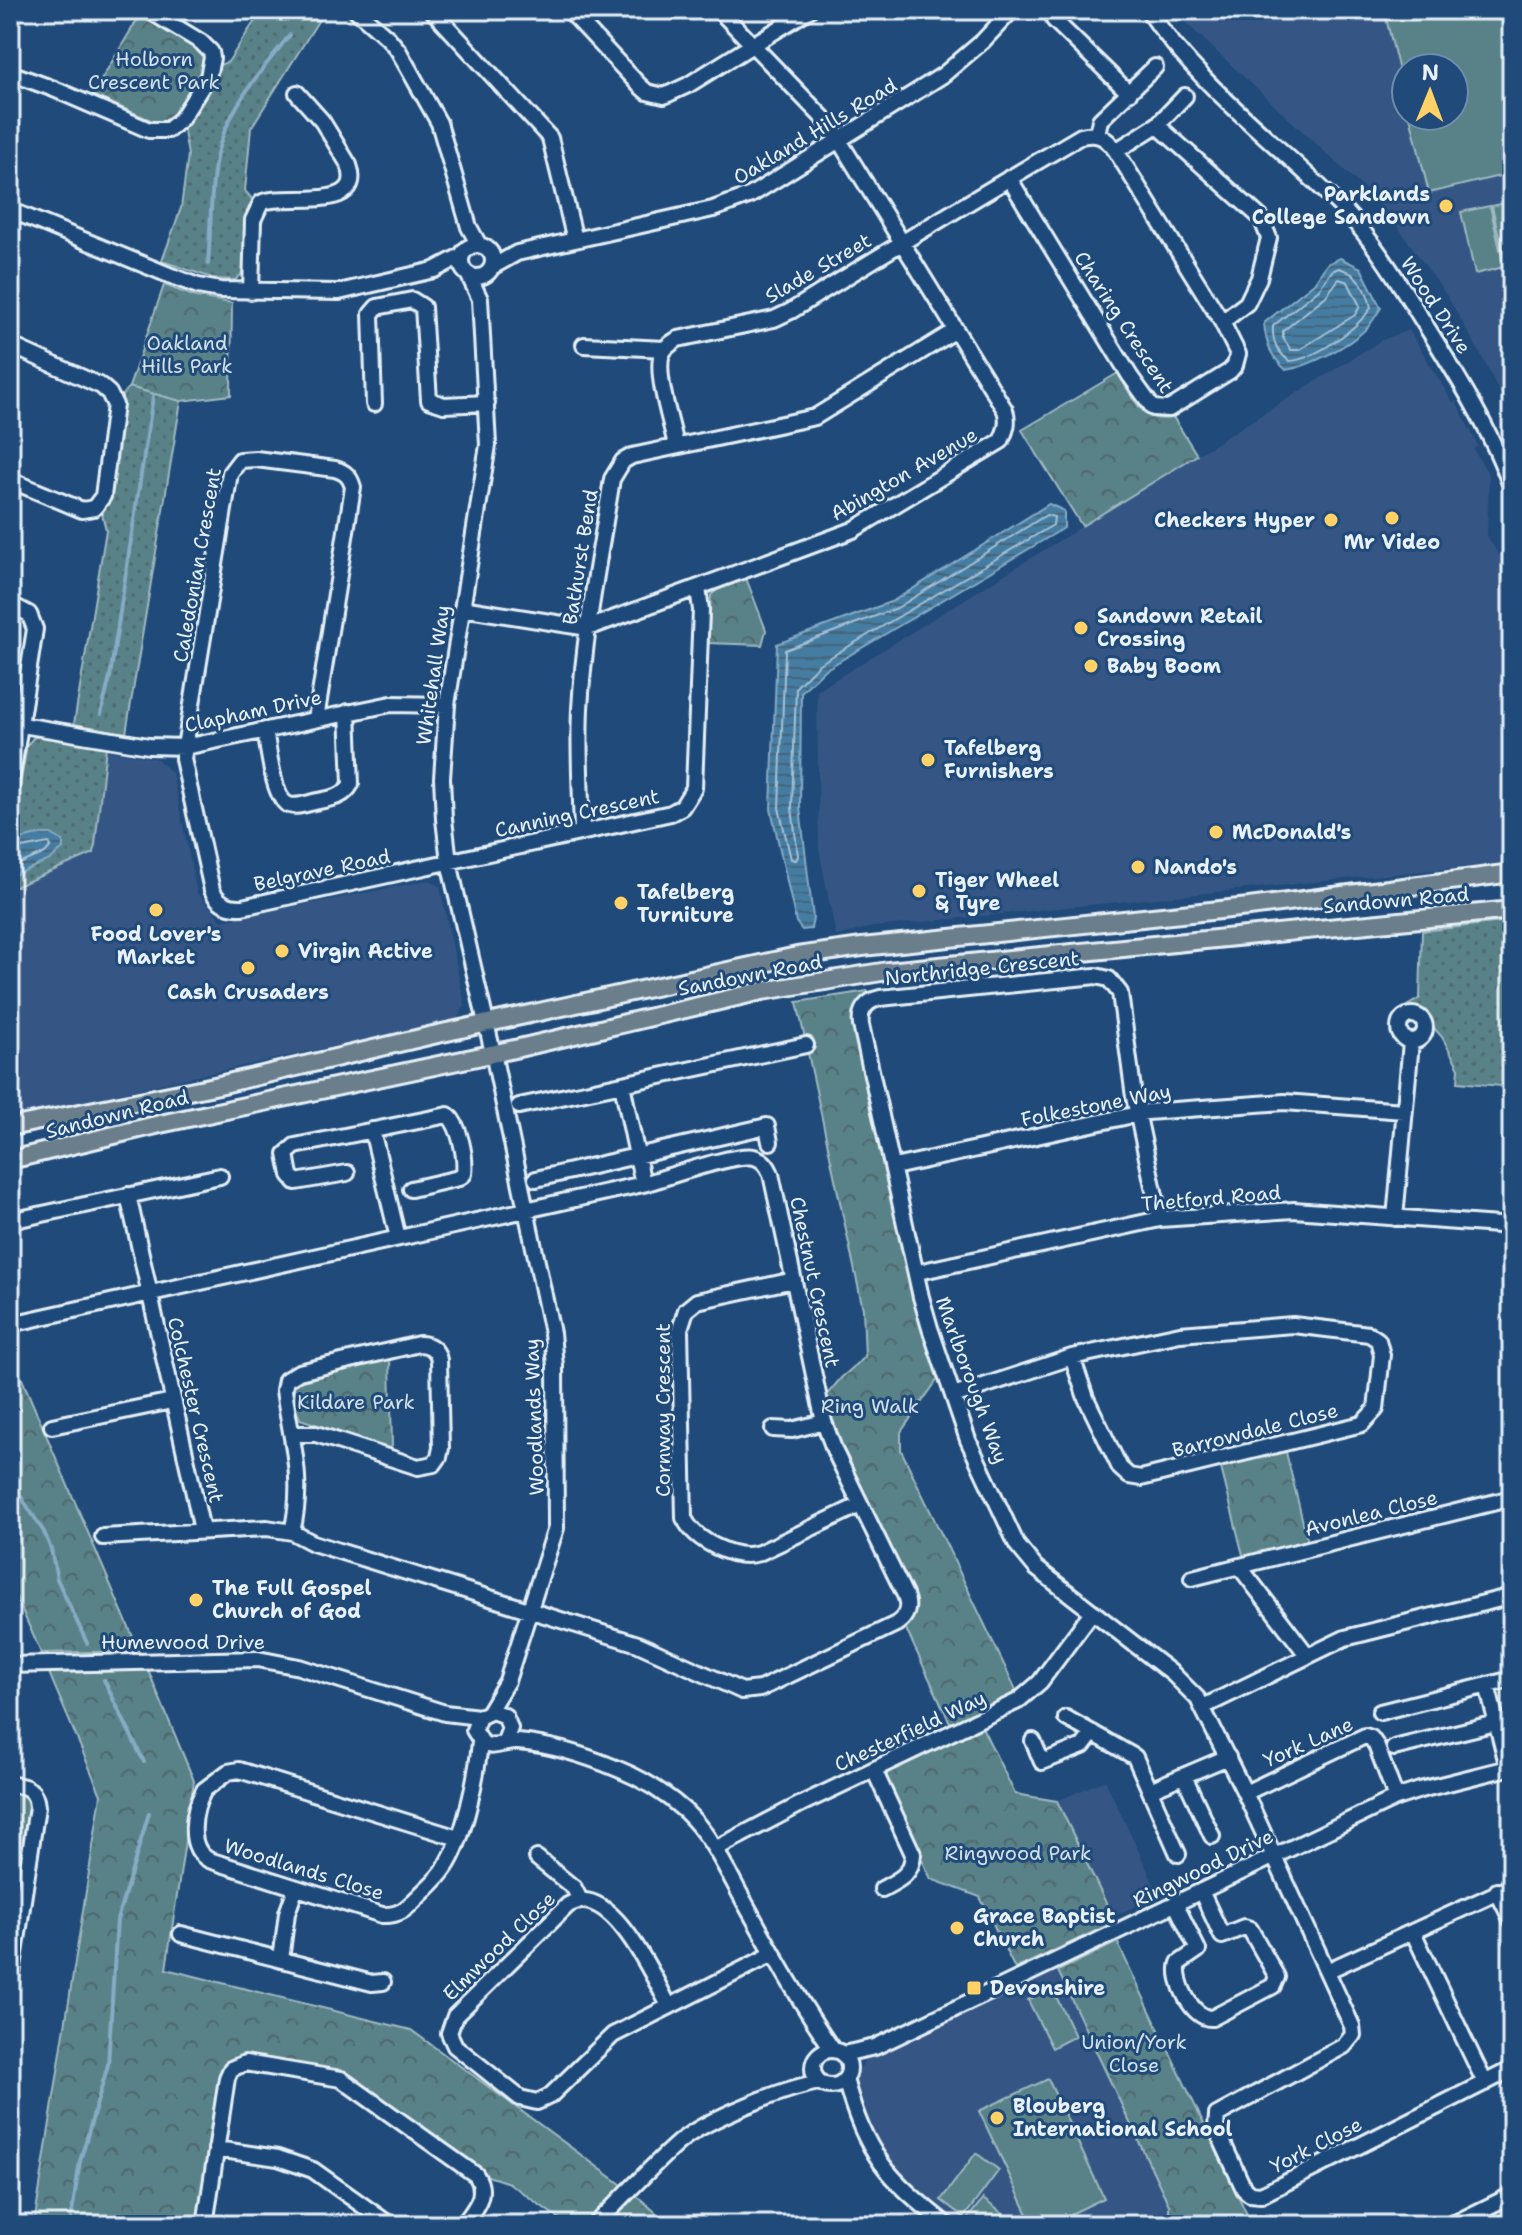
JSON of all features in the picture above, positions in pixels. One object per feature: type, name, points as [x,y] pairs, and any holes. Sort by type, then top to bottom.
[{"type":"main road","name":"Sandown Road","points":[[10,1127],[219,1085],[797,956],[1234,908],[1512,873]]},
{"type":"main road","name":"Sandown Road","points":[[10,1160],[752,993],[871,973],[1512,910]]},
{"type":"street","points":[[10,73],[149,130],[168,130],[181,119],[206,80],[211,52],[201,42],[148,10]]},
{"type":"street","points":[[356,10],[398,50],[439,123],[474,250]]},
{"type":"street","points":[[432,10],[550,138],[575,240]]},
{"type":"street","points":[[569,10],[639,85],[656,95],[673,93],[809,10]]},
{"type":"street","name":"Abington Avenue","points":[[462,608],[588,628],[853,530],[1001,441],[1007,429],[1005,410],[839,140],[820,113],[719,10]]},
{"type":"street","name":"Oakland Hills Road","points":[[474,250],[517,253],[740,201],[943,75],[983,41],[1012,10]]},
{"type":"street","name":"Wood Drive","points":[[1148,10],[1198,72],[1345,211],[1372,245],[1456,373],[1508,468],[1512,489]]},
{"type":"street","points":[[1054,20],[1129,93]]},
{"type":"street","points":[[902,241],[1081,136],[1097,134],[1100,120],[1155,67]]},
{"type":"street","points":[[251,292],[253,220],[261,203],[272,199],[327,199],[342,193],[350,184],[351,173],[342,154],[322,121],[297,93]]},
{"type":"street","points":[[1116,151],[1157,125],[1185,96]]},
{"type":"street","points":[[1157,125],[1261,218],[1268,232],[1268,244],[1252,295],[1247,303],[1222,322]]},
{"type":"street","name":"Charing Crescent","points":[[1009,178],[1130,376],[1153,408],[1169,409],[1230,371],[1238,354],[1222,322],[1116,151],[1109,141],[1097,134]]},
{"type":"street","points":[[10,210],[198,286],[251,292],[339,292],[434,270],[474,250],[493,258],[490,271],[479,278],[434,270]]},
{"type":"street","name":"Slade Street","points":[[665,349],[678,339],[774,319],[902,241]]},
{"type":"street","points":[[467,274],[461,264],[474,250]]},
{"type":"street","name":"Oakland Hills Road","points":[[490,271],[517,253]]},
{"type":"street","name":"Whitehall Way","points":[[490,271],[480,299],[488,445],[447,705],[442,778],[449,862],[493,1053]]},
{"type":"street","name":"Whitehall Way","points":[[467,274],[480,299]]},
{"type":"street","points":[[374,404],[371,314],[377,307],[412,300],[423,307],[428,398],[431,402],[444,405],[487,403]]},
{"type":"street","name":"Bathurst Bend","points":[[582,832],[580,712],[588,628],[612,479],[623,461],[676,445],[815,417],[956,330]]},
{"type":"street","points":[[10,345],[101,386],[115,405],[103,496],[94,508],[82,510],[10,480]]},
{"type":"street","points":[[584,345],[665,349],[661,357],[661,372],[676,445]]},
{"type":"street","name":"Caledonian Crescent","points":[[185,747],[230,473],[236,463],[247,459],[335,469],[348,476],[353,487],[316,719]]},
{"type":"street","name":"Canning Crescent","points":[[449,862],[671,813],[682,807],[694,788],[701,610],[698,588]]},
{"type":"street","points":[[10,604],[29,614],[35,629],[15,724],[10,789]]},
{"type":"street","name":"Clapham Drive","points":[[15,724],[149,746],[185,747],[391,704],[447,705]]},
{"type":"street","points":[[265,730],[277,790],[283,802],[293,806],[331,798],[344,794],[351,784],[348,712]]},
{"type":"street","name":"Belgrave Road","points":[[185,747],[183,759],[209,879],[215,898],[223,904],[242,907],[449,862]]},
{"type":"street","name":"Northridge Crescent","points":[[864,1007],[880,998],[1096,976],[1109,979],[1120,993],[1138,1114]]},
{"type":"street","name":"Marlborough Way","points":[[864,1007],[861,1025],[923,1303],[968,1440],[1017,1545],[1036,1568],[1183,1682],[1203,1707],[1274,1856]]},
{"type":"street","points":[[1395,1218],[1411,1042]]},
{"type":"street","points":[[519,1106],[806,1045]]},
{"type":"street","name":"Woodlands Way","points":[[480,1725],[507,1681],[556,1528],[554,1347],[493,1053]]},
{"type":"street","points":[[622,1084],[643,1184]]},
{"type":"street","name":"Folkestone Way","points":[[894,1167],[1138,1114],[1284,1102],[1404,1111]]},
{"type":"street","points":[[347,1173],[296,1182],[290,1175],[286,1154],[295,1146],[444,1114],[454,1121],[464,1174],[459,1178],[411,1189]]},
{"type":"street","points":[[1138,1114],[1160,1219]]},
{"type":"street","points":[[536,1179],[767,1126],[770,1142]]},
{"type":"street","points":[[372,1130],[398,1238]]},
{"type":"street","name":"Chestnut Crescent","points":[[525,1211],[745,1157],[762,1160],[771,1174],[824,1422],[835,1452],[908,1604],[906,1614],[896,1624],[760,1689],[749,1691],[736,1690],[638,1644],[530,1610]]},
{"type":"street","points":[[10,1221],[220,1176]]},
{"type":"street","points":[[11,1324],[149,1293],[128,1195]]},
{"type":"street","name":"Thetford Road","points":[[918,1272],[1160,1219],[1294,1210],[1512,1226]]},
{"type":"street","name":"Colchester Crescent","points":[[525,1211],[149,1293],[202,1530],[267,1528],[292,1532],[313,1543],[530,1610]]},
{"type":"street","name":"Cornway Crescent","points":[[794,1280],[697,1301],[682,1316],[684,1518],[698,1537],[735,1554],[747,1556],[860,1505]]},
{"type":"street","name":"Barrowdale Close","points":[[953,1396],[1072,1357],[1180,1334],[1293,1325],[1369,1334],[1378,1340],[1382,1355],[1376,1409],[1362,1424],[1141,1478],[1129,1476],[1120,1468],[1086,1398],[1072,1357]]},
{"type":"street","points":[[292,1532],[299,1481],[284,1385],[293,1374],[419,1344],[430,1346],[437,1353],[441,1448],[434,1464],[418,1467],[316,1434],[293,1434]]},
{"type":"street","points":[[52,1426],[172,1401]]},
{"type":"street","points":[[773,1429],[792,1430],[824,1422]]},
{"type":"street","name":"Avonlea Close","points":[[1192,1578],[1512,1498]]},
{"type":"street","points":[[103,1537],[202,1530]]},
{"type":"street","points":[[1239,1566],[1308,1656]]},
{"type":"street","points":[[1203,1707],[1358,1634],[1512,1596]]},
{"type":"street","name":"Chesterfield Way","points":[[715,1849],[1014,1703],[1045,1676],[1092,1612]]},
{"type":"street","name":"Humewood Drive","points":[[10,1665],[258,1659],[299,1667],[480,1725]]},
{"type":"street","points":[[1380,1712],[1512,1679]]},
{"type":"street","name":"Woodlands Way","points":[[504,1733],[507,1681]]},
{"type":"street","points":[[1487,1685],[1510,1768]]},
{"type":"street","points":[[1066,1718],[1135,1757],[1178,1854]]},
{"type":"street","points":[[1394,1748],[1512,1719]]},
{"type":"street","points":[[480,1725],[504,1733]]},
{"type":"street","points":[[480,1725],[617,1768],[651,1784],[686,1812],[715,1849],[808,2015],[843,2063],[856,2117],[876,2156],[895,2182],[947,2225]]},
{"type":"street","name":"Woodlands Close","points":[[474,1787],[480,1725]]},
{"type":"street","name":"Woodlands Close","points":[[458,1838],[246,1771],[228,1772],[206,1787],[200,1798],[194,1843],[201,1855],[209,1860],[382,1915],[395,1914],[406,1909],[441,1874],[451,1859],[458,1838],[474,1787],[504,1733]]},
{"type":"street","points":[[1033,1741],[1042,1762],[1083,1746],[1093,1733]]},
{"type":"street","name":"York Lane","points":[[1245,1793],[1365,1736],[1376,1745],[1396,1798]]},
{"type":"street","points":[[1150,1790],[1228,1757]]},
{"type":"street","name":"Ringwood Drive","points":[[843,2063],[1396,1798],[1510,1768]]},
{"type":"street","points":[[874,1770],[913,1854],[912,1865],[906,1875],[882,1889]]},
{"type":"street","points":[[1184,1776],[1212,1836]]},
{"type":"street","points":[[10,1785],[26,1786],[34,1793],[37,1802],[16,1915],[10,1987]]},
{"type":"street","name":"York Close","points":[[1274,1856],[1329,1970],[1353,2035],[1348,2043],[1223,2110],[1215,2119],[1216,2128],[1246,2193],[1261,2195],[1512,2069]]},
{"type":"street","name":"Elmwood Close","points":[[537,1858],[574,1888],[580,1900]]},
{"type":"street","points":[[281,1960],[287,1913],[296,1888]]},
{"type":"street","points":[[1329,1970],[1505,1889],[1512,1921]]},
{"type":"street","points":[[1201,1891],[1222,1936]]},
{"type":"street","name":"Elmwood Close","points":[[669,2006],[628,1931],[595,1905],[580,1900],[568,1905],[455,2016],[449,2028],[455,2046],[520,2098],[537,2102],[550,2096],[613,2035],[773,1954]]},
{"type":"street","points":[[1175,1903],[1198,1950]]},
{"type":"street","points":[[1244,1927],[1250,1929],[1277,1975],[1273,1986],[1212,2018],[1203,2018],[1196,2012],[1176,1971],[1179,1963],[1198,1950],[1244,1927]]},
{"type":"street","points":[[1413,1932],[1485,2083]]},
{"type":"street","points":[[181,1934],[372,1983],[383,1982]]},
{"type":"street","points":[[808,2015],[816,2061],[815,2075],[856,2117]]},
{"type":"street","points":[[782,2091],[816,2061],[843,2063]]},
{"type":"street","points":[[205,2225],[227,2078],[235,2066],[250,2063],[335,2077],[346,2082],[476,2175],[483,2189],[481,2198],[463,2225]]},
{"type":"street","points":[[595,2225],[679,2142],[697,2129],[782,2091],[824,2083],[838,2084],[843,2063]]},
{"type":"street","points":[[216,2149],[278,2158],[313,2170],[390,2225]]},
{"type":"street","points":[[1451,2225],[1512,2195]]},
{"type":"shaded area","name":"Parklands College Sandown","points":[[1172,10],[1512,10],[1512,417],[1447,296],[1393,220],[1368,192]]},
{"type":"shaded area","points":[[1409,330],[1453,403],[1456,401],[1478,446],[1473,449],[1489,475],[1487,536],[1512,576],[1512,862],[873,927],[836,936],[819,849],[817,691],[1382,340]]},
{"type":"shaded area","points":[[106,750],[157,759],[172,773],[197,893],[222,921],[429,880],[440,887],[465,1006],[457,1019],[10,1117],[10,889],[94,853]]},
{"type":"shaded area","points":[[1105,1780],[1159,1895],[1112,1917],[1057,1801]]},
{"type":"shaded area","name":"Blouberg International School","points":[[1055,1967],[1170,2205],[1169,2225],[959,2225],[903,2179],[876,2140],[856,2095],[854,2078],[867,2057]]},
{"type":"green space","points":[[262,10],[325,10],[251,128],[245,191],[253,200],[245,218],[243,268],[235,280],[215,279],[162,261],[181,208],[188,155],[183,126],[219,65],[228,62]]},
{"type":"green space","points":[[1384,10],[1512,10],[1512,173],[1429,193],[1414,132],[1470,132],[1470,52],[1394,52]]},
{"type":"green space","name":"Holborn Crescent Park","points":[[140,15],[201,51],[205,59],[183,103],[163,122],[153,121],[92,95]]},
{"type":"green space","points":[[1512,201],[1512,265],[1506,266],[1492,206]]},
{"type":"green space","points":[[1490,206],[1504,267],[1475,274],[1461,212]]},
{"type":"green space","name":"Oakland Hills Park","points":[[164,285],[196,297],[232,303],[231,395],[181,401],[129,387]]},
{"type":"green space","points":[[1118,373],[1145,413],[1162,419],[1173,417],[1197,455],[1082,526],[1022,430]]},
{"type":"green space","points":[[129,387],[181,401],[126,733],[74,724],[106,530],[101,510],[107,499],[122,411],[120,399]]},
{"type":"green space","points":[[746,578],[766,630],[762,645],[708,643],[711,595],[721,587]]},
{"type":"green space","points":[[38,736],[106,747],[94,853],[10,889],[10,825],[15,816],[27,745]]},
{"type":"green space","points":[[1512,921],[1512,1087],[1458,1082],[1459,1068],[1442,1037],[1421,1013],[1402,1009],[1420,998],[1422,931]]},
{"type":"green space","name":"Ring Walk","points":[[868,991],[858,1006],[940,1376],[901,1432],[901,1450],[1018,1694],[952,1727],[904,1625],[908,1620],[833,1432],[825,1397],[865,1357],[863,1309],[797,1002]]},
{"type":"green space","points":[[10,1351],[139,1651],[41,1653],[10,1583]]},
{"type":"green space","name":"Kildare Park","points":[[390,1358],[392,1446],[389,1449],[300,1419],[292,1400],[295,1383]]},
{"type":"green space","points":[[1285,1448],[1308,1543],[1244,1559],[1220,1464]]},
{"type":"green space","points":[[148,1670],[194,1781],[166,1969],[411,2030],[622,2185],[583,2225],[568,2225],[509,2183],[482,2174],[341,2073],[246,2057],[222,2074],[196,2225],[34,2225],[101,1795],[49,1673]]},
{"type":"green space","name":"Ringwood Park","points":[[981,1725],[1015,1794],[1057,1801],[1115,1922],[1015,1969],[980,1897],[931,1879],[886,1783],[887,1774],[893,1767]]},
{"type":"green space","points":[[10,1788],[32,1798],[20,1896],[12,1907],[10,1907]]},
{"type":"green space","name":"Union/York Close","points":[[1118,1942],[1252,2225],[1169,2225],[1169,2205],[1058,1971]]},
{"type":"green space","points":[[1052,1988],[1075,2036],[1052,2048],[1028,2000]]},
{"type":"green space","points":[[1048,2079],[1104,2198],[1048,2225],[1033,2225],[979,2111]]},
{"type":"green space","points":[[976,2153],[999,2170],[964,2217],[941,2200]]},
{"type":"green space","points":[[636,2195],[670,2225],[605,2225]]},
{"type":"green space","points":[[983,2199],[1018,2225],[975,2225],[967,2219]]},
{"type":"water","points":[[1340,258],[1361,268],[1381,308],[1366,329],[1349,342],[1318,360],[1286,370],[1270,349],[1264,323],[1314,283],[1327,264]]},
{"type":"water","points":[[1049,504],[1064,511],[1064,528],[823,671],[801,692],[800,808],[813,918],[811,929],[802,930],[796,922],[771,809],[777,644],[893,601]]},
{"type":"water","points":[[51,834],[63,841],[63,849],[50,860],[10,877],[10,842]]},
{"type":"waterway","points":[[208,264],[213,176],[219,146],[244,95],[290,35]]},
{"type":"waterway","points":[[101,714],[110,677],[153,396]]},
{"type":"waterway","points":[[10,1480],[44,1532],[57,1579],[87,1643]]},
{"type":"waterway","points":[[104,1680],[144,1762]]},
{"type":"waterway","points":[[70,2225],[80,2161],[108,2065],[117,1920],[149,1813]]},
{"type":"place","name":"Parklands College Sandown","points":[[1446,206]]},
{"type":"place","name":"Mr Video","points":[[1392,518]]},
{"type":"place","name":"Checkers Hyper","points":[[1331,520]]},
{"type":"place","name":"Sandown Retail Crossing","points":[[1081,628]]},
{"type":"place","name":"Baby Boom","points":[[1091,666]]},
{"type":"place","name":"Tafelberg Furnishers","points":[[928,760]]},
{"type":"place","name":"McDonald's","points":[[1216,832]]},
{"type":"place","name":"Nando's","points":[[1138,867]]},
{"type":"place","name":"Tiger Wheel & Tyre","points":[[919,891]]},
{"type":"place","name":"Tafelberg Turniture","points":[[621,903]]},
{"type":"place","name":"Food Lover's Market","points":[[156,910]]},
{"type":"place","name":"Virgin Active","points":[[282,951]]},
{"type":"place","name":"Cash Crusaders","points":[[248,968]]},
{"type":"place","name":"The Full Gospel Church of God","points":[[196,1600]]},
{"type":"place","name":"Grace Baptist Church","points":[[957,1928]]},
{"type":"place","name":"Devonshire","points":[[974,1988]]},
{"type":"place","name":"Blouberg International School","points":[[997,2118]]}]
